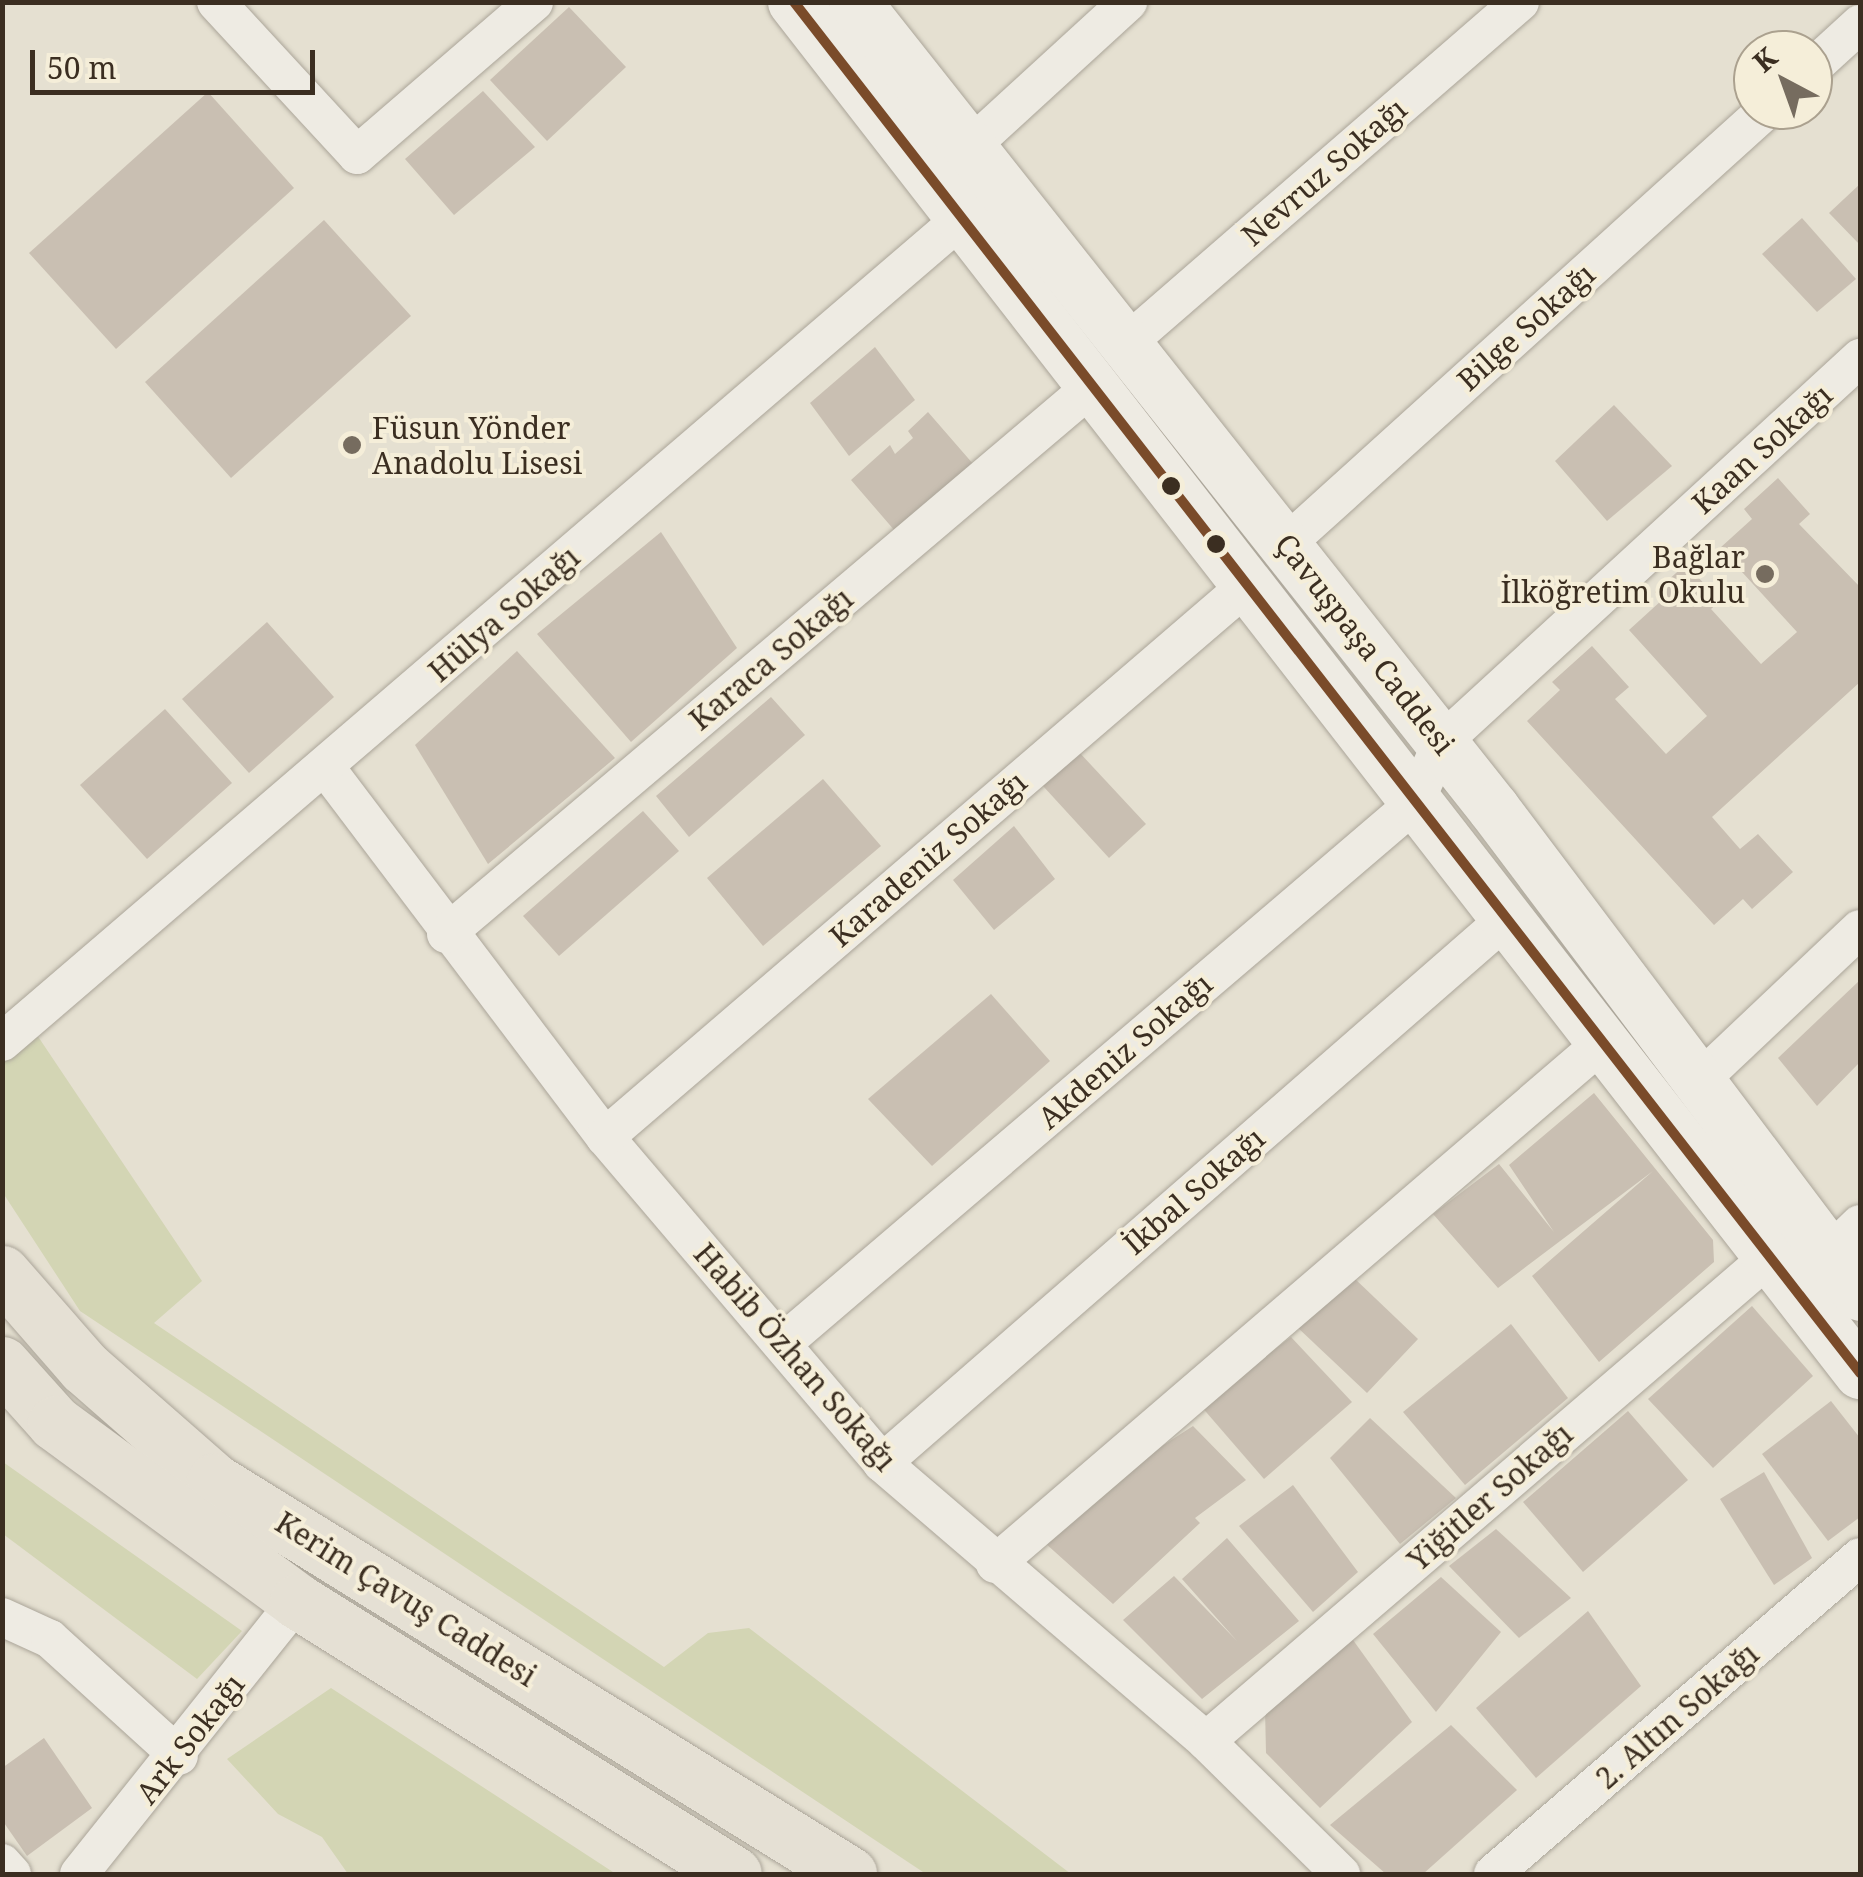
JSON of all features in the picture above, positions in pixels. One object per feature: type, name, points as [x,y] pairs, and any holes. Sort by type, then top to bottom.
[{"type":"main road","name":"Kerim Çavuş Caddesi","points":[[2,1274],[84,1366],[214,1481],[849,1874]]},
{"type":"main road","name":"Kerim Çavuş Caddesi","points":[[2,1364],[56,1424],[297,1601],[734,1874]]},
{"type":"street","points":[[216,2],[357,155],[534,2]]},
{"type":"street","name":"Çavuşpaşa Caddesi","points":[[794,2],[980,182],[1128,342],[1442,742],[1699,1081],[1845,1239],[1860,1296]]},
{"type":"street","name":"Çavuşpaşa Caddesi","points":[[854,2],[980,182],[1096,384],[1250,582],[1414,804],[1601,1044],[1773,1254],[1860,1373]]},
{"type":"street","name":"Hülya Sokağı","points":[[2,1042],[326,768],[980,182],[1128,2]]},
{"type":"street","name":"Nevruz Sokağı","points":[[1128,342],[1520,2]]},
{"type":"street","points":[[1833,49],[1860,24]]},
{"type":"street","name":"Bilge Sokağı","points":[[1286,544],[1744,130]]},
{"type":"street","name":"Kaan Sokağı","points":[[1442,742],[1860,358]]},
{"type":"street","name":"Karaca Sokağı","points":[[446,934],[1096,384]]},
{"type":"street","name":"Karadeniz Sokağı","points":[[604,1137],[1250,582]]},
{"type":"street","name":"Akdeniz Sokağı","points":[[784,1342],[1414,804],[1442,742]]},
{"type":"street","name":"Habib Özhan Sokağı","points":[[326,768],[446,934],[604,1137],[784,1342],[882,1463],[994,1564],[1206,1741],[1342,1874]]},
{"type":"street","name":"İkbal Sokağı","points":[[882,1463],[1506,919]]},
{"type":"street","points":[[1699,1081],[1860,929]]},
{"type":"street","points":[[994,1564],[1601,1044]]},
{"type":"street","name":"Yiğitler Sokağı","points":[[1206,1741],[1773,1254]]},
{"type":"street","name":"2. Altın Sokağı","points":[[1494,1874],[1860,1556]]},
{"type":"street","name":"Ark Sokağı","points":[[79,1874],[179,1756],[297,1601]]},
{"type":"street","points":[[2,1617],[50,1640],[179,1756]]},
{"type":"street","points":[[2,1863],[12,1874]]},
{"type":"green space","points":[[37,1035],[202,1281],[154,1323],[664,1667],[708,1633],[749,1628],[1071,1874],[926,1874],[80,1311],[3,1193],[3,1063]]},
{"type":"green space","points":[[2,1462],[242,1631],[197,1679],[3,1534]]},
{"type":"green space","points":[[331,1688],[616,1874],[348,1874],[322,1837],[278,1814],[227,1759]]},
{"type":"building","points":[[569,7],[626,67],[547,141],[490,80]]},
{"type":"building","points":[[483,91],[535,147],[454,215],[405,159]]},
{"type":"building","points":[[208,92],[294,188],[116,349],[29,253]]},
{"type":"building","points":[[1860,184],[1860,245],[1829,213]]},
{"type":"building","points":[[1802,218],[1856,279],[1817,312],[1762,254]]},
{"type":"building","points":[[324,220],[411,316],[231,478],[145,382]]},
{"type":"building","points":[[875,347],[915,400],[849,456],[810,403]]},
{"type":"building","points":[[1614,405],[1672,466],[1607,521],[1555,461]]},
{"type":"building","points":[[928,412],[974,465],[895,531],[851,480],[890,445],[895,454],[913,438],[908,431]]},
{"type":"building","points":[[1778,478],[1810,514],[1799,524],[1860,587],[1860,682],[1712,817],[1740,849],[1758,834],[1793,872],[1752,909],[1743,899],[1714,925],[1527,721],[1560,690],[1552,682],[1592,646],[1629,687],[1615,699],[1666,754],[1707,716],[1629,630],[1662,600],[1655,592],[1686,564],[1720,601],[1711,609],[1761,664],[1797,632],[1720,548],[1752,519],[1744,509]]},
{"type":"building","points":[[661,532],[737,648],[631,742],[537,634]]},
{"type":"building","points":[[267,622],[334,697],[249,773],[182,699]]},
{"type":"building","points":[[517,651],[615,758],[488,864],[415,745]]},
{"type":"building","points":[[771,697],[805,735],[689,837],[656,796]]},
{"type":"building","points":[[165,709],[232,783],[147,859],[80,785]]},
{"type":"building","points":[[1079,752],[1146,824],[1109,858],[1043,786]]},
{"type":"building","points":[[823,779],[881,846],[763,946],[707,878]]},
{"type":"building","points":[[643,811],[679,851],[559,956],[523,916]]},
{"type":"building","points":[[1014,826],[1055,879],[994,930],[953,880]]},
{"type":"building","points":[[1860,980],[1860,1062],[1817,1106],[1778,1058]]},
{"type":"building","points":[[991,994],[1050,1061],[932,1166],[868,1099]]},
{"type":"building","points":[[1594,1093],[1713,1240],[1714,1262],[1599,1362],[1532,1276],[1653,1171],[1498,1288],[1433,1214],[1499,1164],[1554,1232],[1509,1165]]},
{"type":"building","points":[[1353,1277],[1418,1339],[1367,1393],[1297,1327]]},
{"type":"building","points":[[1752,1306],[1813,1376],[1713,1468],[1648,1399]]},
{"type":"building","points":[[1511,1324],[1568,1398],[1465,1485],[1403,1412]]},
{"type":"building","points":[[1291,1337],[1352,1402],[1264,1479],[1200,1405]]},
{"type":"building","points":[[1831,1401],[1860,1438],[1860,1517],[1828,1541],[1762,1454]]},
{"type":"building","points":[[1628,1411],[1688,1480],[1583,1572],[1523,1502]]},
{"type":"building","points":[[1370,1418],[1456,1498],[1400,1544],[1330,1458]]},
{"type":"building","points":[[1193,1426],[1246,1480],[1195,1518],[1200,1523],[1113,1604],[1045,1543],[1139,1461]]},
{"type":"building","points":[[1764,1472],[1812,1558],[1774,1585],[1720,1499]]},
{"type":"building","points":[[1293,1485],[1358,1572],[1313,1612],[1239,1526]]},
{"type":"building","points":[[1496,1529],[1571,1598],[1519,1638],[1449,1566]]},
{"type":"building","points":[[1227,1538],[1299,1621],[1202,1699],[1123,1620],[1174,1576],[1237,1641],[1182,1579]]},
{"type":"building","points":[[1441,1577],[1501,1632],[1436,1712],[1373,1634]]},
{"type":"building","points":[[1588,1611],[1641,1686],[1536,1778],[1476,1708]]},
{"type":"building","points":[[1353,1640],[1412,1722],[1320,1808],[1266,1753],[1265,1709]]},
{"type":"building","points":[[1451,1725],[1517,1790],[1423,1874],[1386,1874],[1330,1825]]},
{"type":"building","points":[[44,1738],[92,1808],[27,1856],[2,1820],[2,1768]]},
{"type":"transit line","points":[[794,2],[1860,1373]]},
{"type":"place","name":"Füsun Yönder Anadolu Lisesi","points":[[352,445]]},
{"type":"place","name":"Bağlar İlköğretim Okulu","points":[[1765,574]]}]
